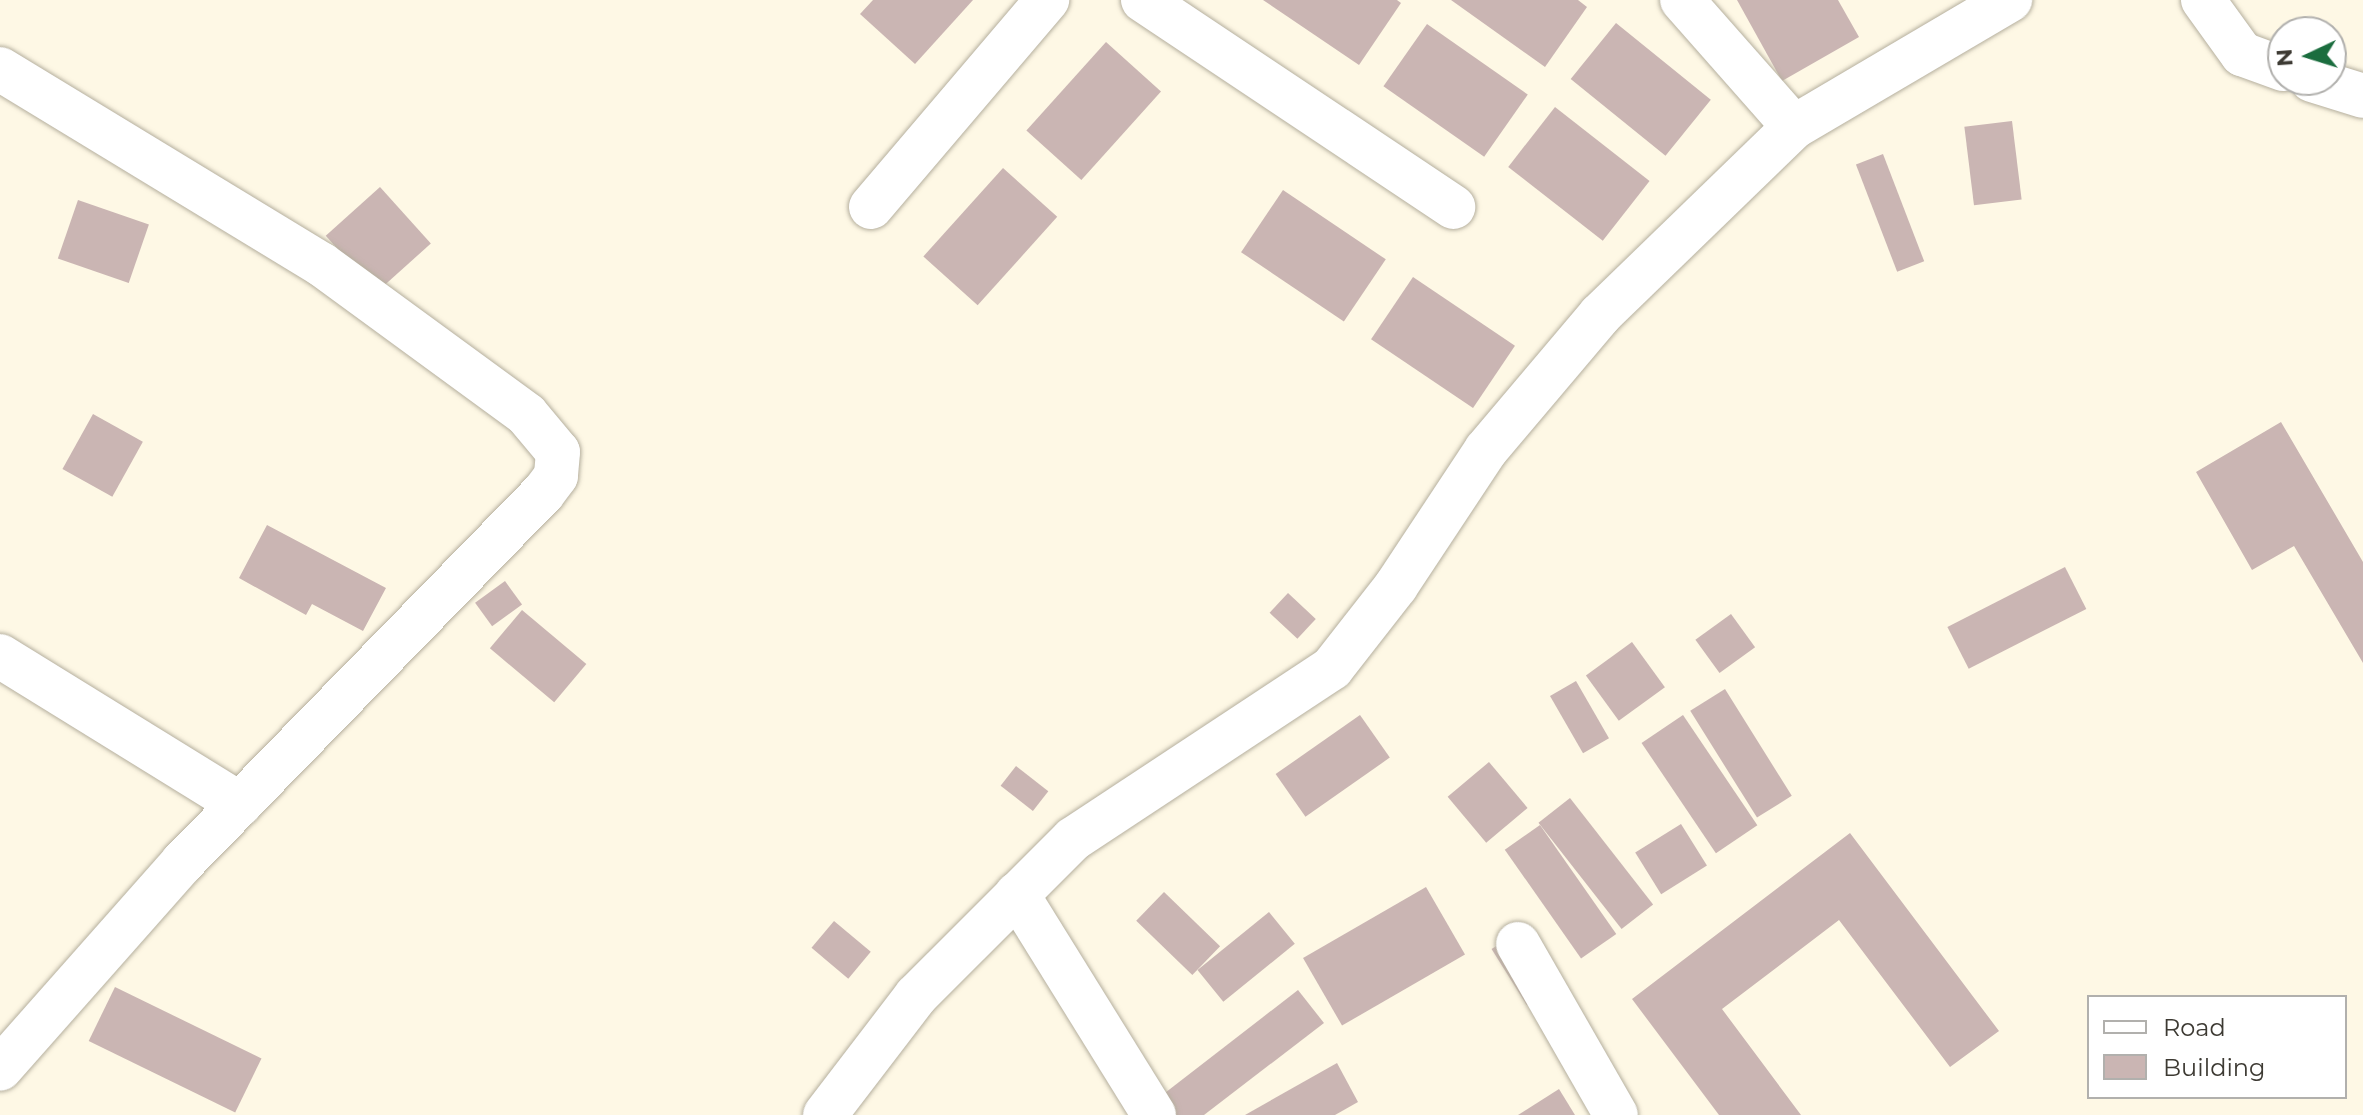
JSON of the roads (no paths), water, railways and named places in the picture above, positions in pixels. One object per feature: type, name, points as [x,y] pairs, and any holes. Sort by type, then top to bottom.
[{"type":"street","points":[[871,207],[1047,0]]},
{"type":"street","points":[[1143,0],[1453,207]]},
{"type":"street","points":[[1682,0],[1794,127]]},
{"type":"street","points":[[825,1115],[916,996],[1073,839],[1332,668],[1396,586],[1486,450],[1600,315],[1794,127],[2010,0]]},
{"type":"street","points":[[2203,0],[2242,54],[2267,63]]},
{"type":"street","points":[[0,1069],[240,804],[543,493],[556,476],[558,452],[527,415],[321,264],[3,80]]},
{"type":"street","points":[[0,656],[240,804]]},
{"type":"street","points":[[1017,894],[1154,1115]]},
{"type":"street","points":[[1518,944],[1616,1115]]}]
